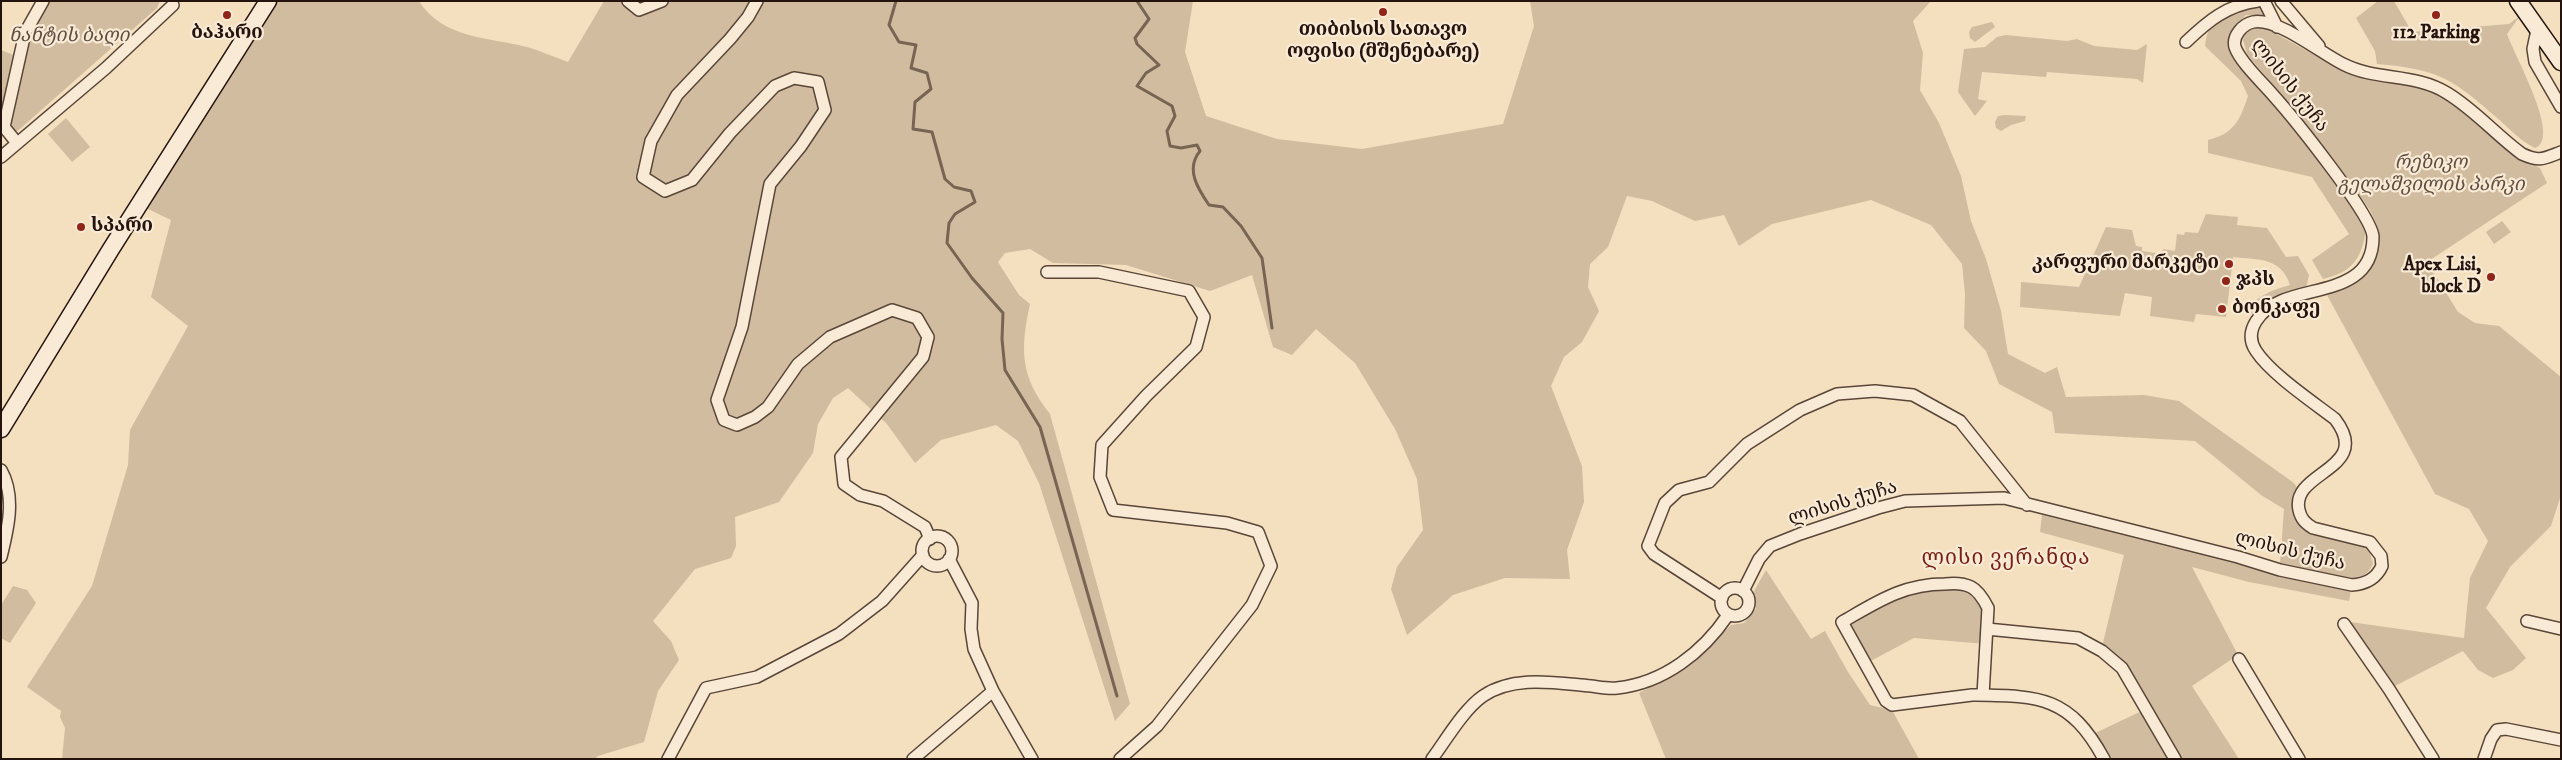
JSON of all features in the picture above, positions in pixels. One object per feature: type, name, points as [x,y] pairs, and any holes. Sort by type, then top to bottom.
[{"type":"main road","points":[[1,429],[111,249],[268,1]]},
{"type":"main road","points":[[2518,1],[2561,62]]},
{"type":"street","points":[[17,143],[4,127],[26,33],[43,1]]},
{"type":"street","points":[[628,1],[639,10],[662,1]]},
{"type":"street","points":[[757,1],[748,17],[730,39],[677,95],[651,141],[643,177],[664,191],[692,180],[730,133],[775,86],[794,78],[818,82],[825,110],[801,146],[770,184],[742,327],[717,400],[724,420],[737,425],[755,418],[768,407],[798,364],[830,337],[892,310],[917,318],[928,337],[923,358],[841,457],[844,484],[860,495],[883,501],[925,527],[930,539]]},
{"type":"street","points":[[2186,42],[2220,13],[2236,5],[2258,1]]},
{"type":"street","points":[[2264,1],[2277,27]]},
{"type":"street","points":[[2279,2],[2323,52]]},
{"type":"street","points":[[1,157],[106,68],[173,5]]},
{"type":"street","name":"ლისის ქუჩა","points":[[1743,591],[1759,559],[1770,546],[1800,534],[1905,501],[1996,498],[2238,557],[2280,570],[2352,585],[2362,584],[2378,575],[2382,566],[2381,556],[2370,542],[2313,528],[2301,517],[2298,497],[2308,484],[2335,465],[2345,446],[2344,436],[2336,419],[2261,358],[2252,342],[2254,323],[2268,308],[2282,300],[2325,290],[2357,274],[2368,258],[2373,238],[2368,221],[2351,196],[2279,101],[2237,51],[2235,37],[2244,26],[2258,21],[2277,27],[2359,71],[2419,81],[2446,92],[2465,105],[2505,141],[2534,159],[2546,159],[2560,151]]},
{"type":"street","points":[[2538,30],[2533,49],[2535,62],[2561,107]]},
{"type":"street","points":[[1047,272],[1099,272],[1189,291],[1204,317],[1196,347],[1146,396],[1102,445],[1100,477],[1113,510],[1227,523],[1258,532],[1271,566],[1252,605],[1157,726],[1120,759]]},
{"type":"street","points":[[1722,598],[1654,554],[1648,546],[1665,503],[1679,490],[1709,482],[1747,444],[1800,410],[1838,394],[1875,390],[1913,395],[1960,421],[2026,505]]},
{"type":"street","points":[[1,470],[6,478],[9,497],[8,524],[1,556]]},
{"type":"street","points":[[668,759],[706,688],[757,677],[839,634],[882,601],[923,555],[924,546],[930,539],[939,537],[948,541],[952,550],[949,559],[942,565],[932,565],[923,555]]},
{"type":"street","points":[[949,559],[972,602],[970,629],[974,649],[993,691],[1032,759]]},
{"type":"street","points":[[1983,695],[1988,608],[1981,596],[1972,588],[1957,583],[1925,584],[1893,592],[1842,622],[1886,701],[1892,706],[1983,695],[2044,700],[2066,709],[2091,735],[2104,759]]},
{"type":"street","points":[[1738,589],[1743,591],[1749,600],[1746,612],[1736,617],[1728,614],[1722,608],[1722,598],[1728,590],[1738,589]]},
{"type":"street","points":[[1432,759],[1475,704],[1482,697],[1502,686],[1533,681],[1616,688],[1651,680],[1680,666],[1720,628],[1728,614]]},
{"type":"street","points":[[2528,621],[2561,629]]},
{"type":"street","points":[[2344,624],[2389,689],[2433,759]]},
{"type":"street","points":[[1987,630],[2078,638],[2102,651],[2122,668],[2175,759]]},
{"type":"street","points":[[2239,658],[2299,759]]},
{"type":"street","points":[[913,759],[993,691]]},
{"type":"street","points":[[2484,759],[2491,738],[2497,730],[2506,729],[2561,740]]},
{"type":"green space","name":"ნანტის ბაღი","points":[[49,1],[160,1],[157,8],[13,135],[6,126],[28,36]]},
{"type":"green space","points":[[268,1],[419,1],[429,13],[453,30],[527,47],[568,62],[604,1],[1193,1],[1185,52],[1206,116],[1277,139],[1362,149],[1503,124],[1534,26],[1530,1],[1931,1],[1913,21],[1923,53],[1920,90],[1939,123],[1961,176],[1971,221],[1986,259],[2001,311],[2008,354],[2045,373],[2057,367],[2066,397],[2144,395],[2179,401],[2294,483],[2298,489],[2295,497],[2296,511],[2299,521],[2304,528],[2312,533],[2332,539],[2363,544],[2369,549],[2373,564],[2363,576],[2348,580],[2280,564],[2284,509],[2261,495],[2195,441],[2055,433],[2052,412],[1999,384],[1986,351],[1964,328],[1965,294],[1962,264],[1931,225],[1871,200],[1772,224],[1739,246],[1724,215],[1695,221],[1652,201],[1627,196],[1608,247],[1590,264],[1588,287],[1599,311],[1582,342],[1564,357],[1551,386],[1582,466],[1584,502],[1567,550],[1570,579],[1505,578],[1453,595],[1407,635],[1391,589],[1397,567],[1423,530],[1417,479],[1395,429],[1355,363],[1316,329],[1292,355],[1273,347],[1252,275],[1210,291],[1126,265],[1053,263],[1030,249],[1005,253],[998,262],[1019,295],[1030,304],[1024,349],[1028,375],[1040,400],[1050,414],[1130,704],[1115,721],[1039,483],[1018,441],[996,425],[941,440],[915,463],[887,424],[848,388],[833,398],[818,424],[813,453],[779,502],[735,517],[736,546],[731,558],[695,569],[653,621],[671,641],[679,660],[658,691],[644,742],[598,756],[595,759],[62,759],[65,728],[60,717],[61,711],[27,687],[92,586],[128,465],[130,430],[188,326],[151,297],[171,220],[144,207]]},
{"type":"green space","points":[[2378,1],[2394,1],[2412,32],[2509,24],[2520,16],[2507,34],[2540,114],[2543,130],[2542,141],[2535,148],[2519,138],[2455,84],[2415,69],[2377,64],[2375,51],[2356,18]]},
{"type":"green space","points":[[2261,7],[2267,17],[2246,15],[2232,32],[2229,49],[2233,60],[2269,97],[2295,128],[2332,178],[2366,229],[2359,256],[2349,268],[2323,279],[2312,260],[2349,234],[2312,177],[2208,153],[2208,140],[2224,134],[2235,125],[2248,96],[2241,81],[2205,46],[2207,35],[2211,26],[2224,15],[2241,9]]},
{"type":"green space","points":[[1992,22],[1995,27],[1975,42],[1970,38],[1969,32],[1972,27]]},
{"type":"green space","name":"რეზიკო გელაშვილის პარკი","points":[[2256,25],[2264,27],[2340,69],[2363,78],[2422,85],[2443,94],[2516,156],[2540,168],[2547,183],[2427,262],[2458,312],[2475,323],[2499,326],[2561,377],[2561,495],[2551,526],[2510,567],[2486,608],[2526,658],[2513,670],[2493,678],[2478,670],[2463,651],[2391,688],[2350,622],[2464,638],[2470,578],[2488,541],[2469,509],[2435,494],[2327,295],[2364,275],[2373,265],[2379,234],[2370,210],[2327,150],[2247,54],[2243,40],[2247,30]]},
{"type":"green space","points":[[2006,35],[2067,41],[2077,39],[2094,46],[2137,50],[2147,44],[2143,83],[2137,79],[2047,72],[2046,77],[1982,72],[1978,99],[1987,101],[1975,116],[1958,92],[1964,49],[1985,47],[1997,37]]},
{"type":"green space","points":[[1,50],[16,56],[1,123]]},
{"type":"green space","points":[[1998,116],[2026,116],[2025,121],[2011,125],[2001,131],[1996,128],[1995,122]]},
{"type":"green space","points":[[66,118],[90,147],[72,162],[48,134]]},
{"type":"green space","points":[[2206,214],[2238,217],[2237,225],[2267,228],[2286,257],[2298,256],[2309,275],[2306,288],[2276,298],[2252,314],[2248,308],[2257,299],[2272,291],[2290,285],[2281,269],[2275,265],[2260,260],[2233,257],[2226,317],[2196,314],[2194,322],[2150,316],[2152,297],[2125,293],[2120,316],[2020,307],[2021,282],[2079,287],[2106,227],[2132,230],[2136,246],[2142,247],[2142,251],[2162,254],[2163,249],[2175,251],[2177,234],[2184,235],[2185,232],[2198,233]]},
{"type":"green space","points":[[2502,221],[2511,232],[2494,244],[2486,232]]},
{"type":"green space","points":[[2042,515],[2277,574],[2351,590],[2349,601],[2249,582],[2192,567],[2238,655],[2192,686],[2239,759],[2179,759],[2102,647],[2124,555],[2040,532]]},
{"type":"green space","points":[[1766,570],[1811,639],[1825,631],[1848,672],[1870,705],[1892,710],[1919,759],[1666,759],[1639,693],[1688,666],[1731,625],[1744,623],[1756,609],[1753,593]]},
{"type":"green space","points":[[1957,583],[1981,596],[1986,644],[1914,638],[1865,664],[1842,622],[1893,592]]},
{"type":"green space","points":[[13,586],[27,590],[36,603],[10,643],[1,638],[1,605]]},
{"type":"green space","points":[[2146,709],[2175,759],[2104,759],[2091,735]]},
{"type":"waterway","points":[[896,1],[889,25],[899,42],[916,45],[911,68],[927,73],[931,89],[915,102],[913,129],[932,132],[945,179],[954,187],[971,191],[975,202],[955,214],[949,223],[947,243],[972,278],[1003,313],[1002,339],[1005,370],[1040,427],[1117,696]]},
{"type":"waterway","points":[[1137,1],[1149,19],[1135,38],[1137,44],[1159,65],[1146,73],[1137,86],[1172,106],[1175,116],[1167,131],[1170,146],[1181,148],[1197,145],[1200,151],[1196,158],[1193,172],[1197,186],[1209,205],[1223,207],[1241,226],[1262,258],[1272,328]]},
{"type":"place","name":"თიბისის სათავო ოფისი (მშენებარე)","points":[[1383,12]]},
{"type":"place","name":"ბაჰარი","points":[[227,15]]},
{"type":"place","name":"112 Parking","points":[[2436,15]]},
{"type":"place","name":"სპარი","points":[[81,227]]},
{"type":"place","name":"კარფური მარკეტი","points":[[2229,264]]},
{"type":"place","name":"Apex Lisi, block D","points":[[2491,277]]},
{"type":"place","name":"ჯპს","points":[[2226,281]]},
{"type":"place","name":"ბონკაფე","points":[[2222,309]]},
{"type":"district","name":"ლისი ვერანდა","points":[[2006,560]]}]
